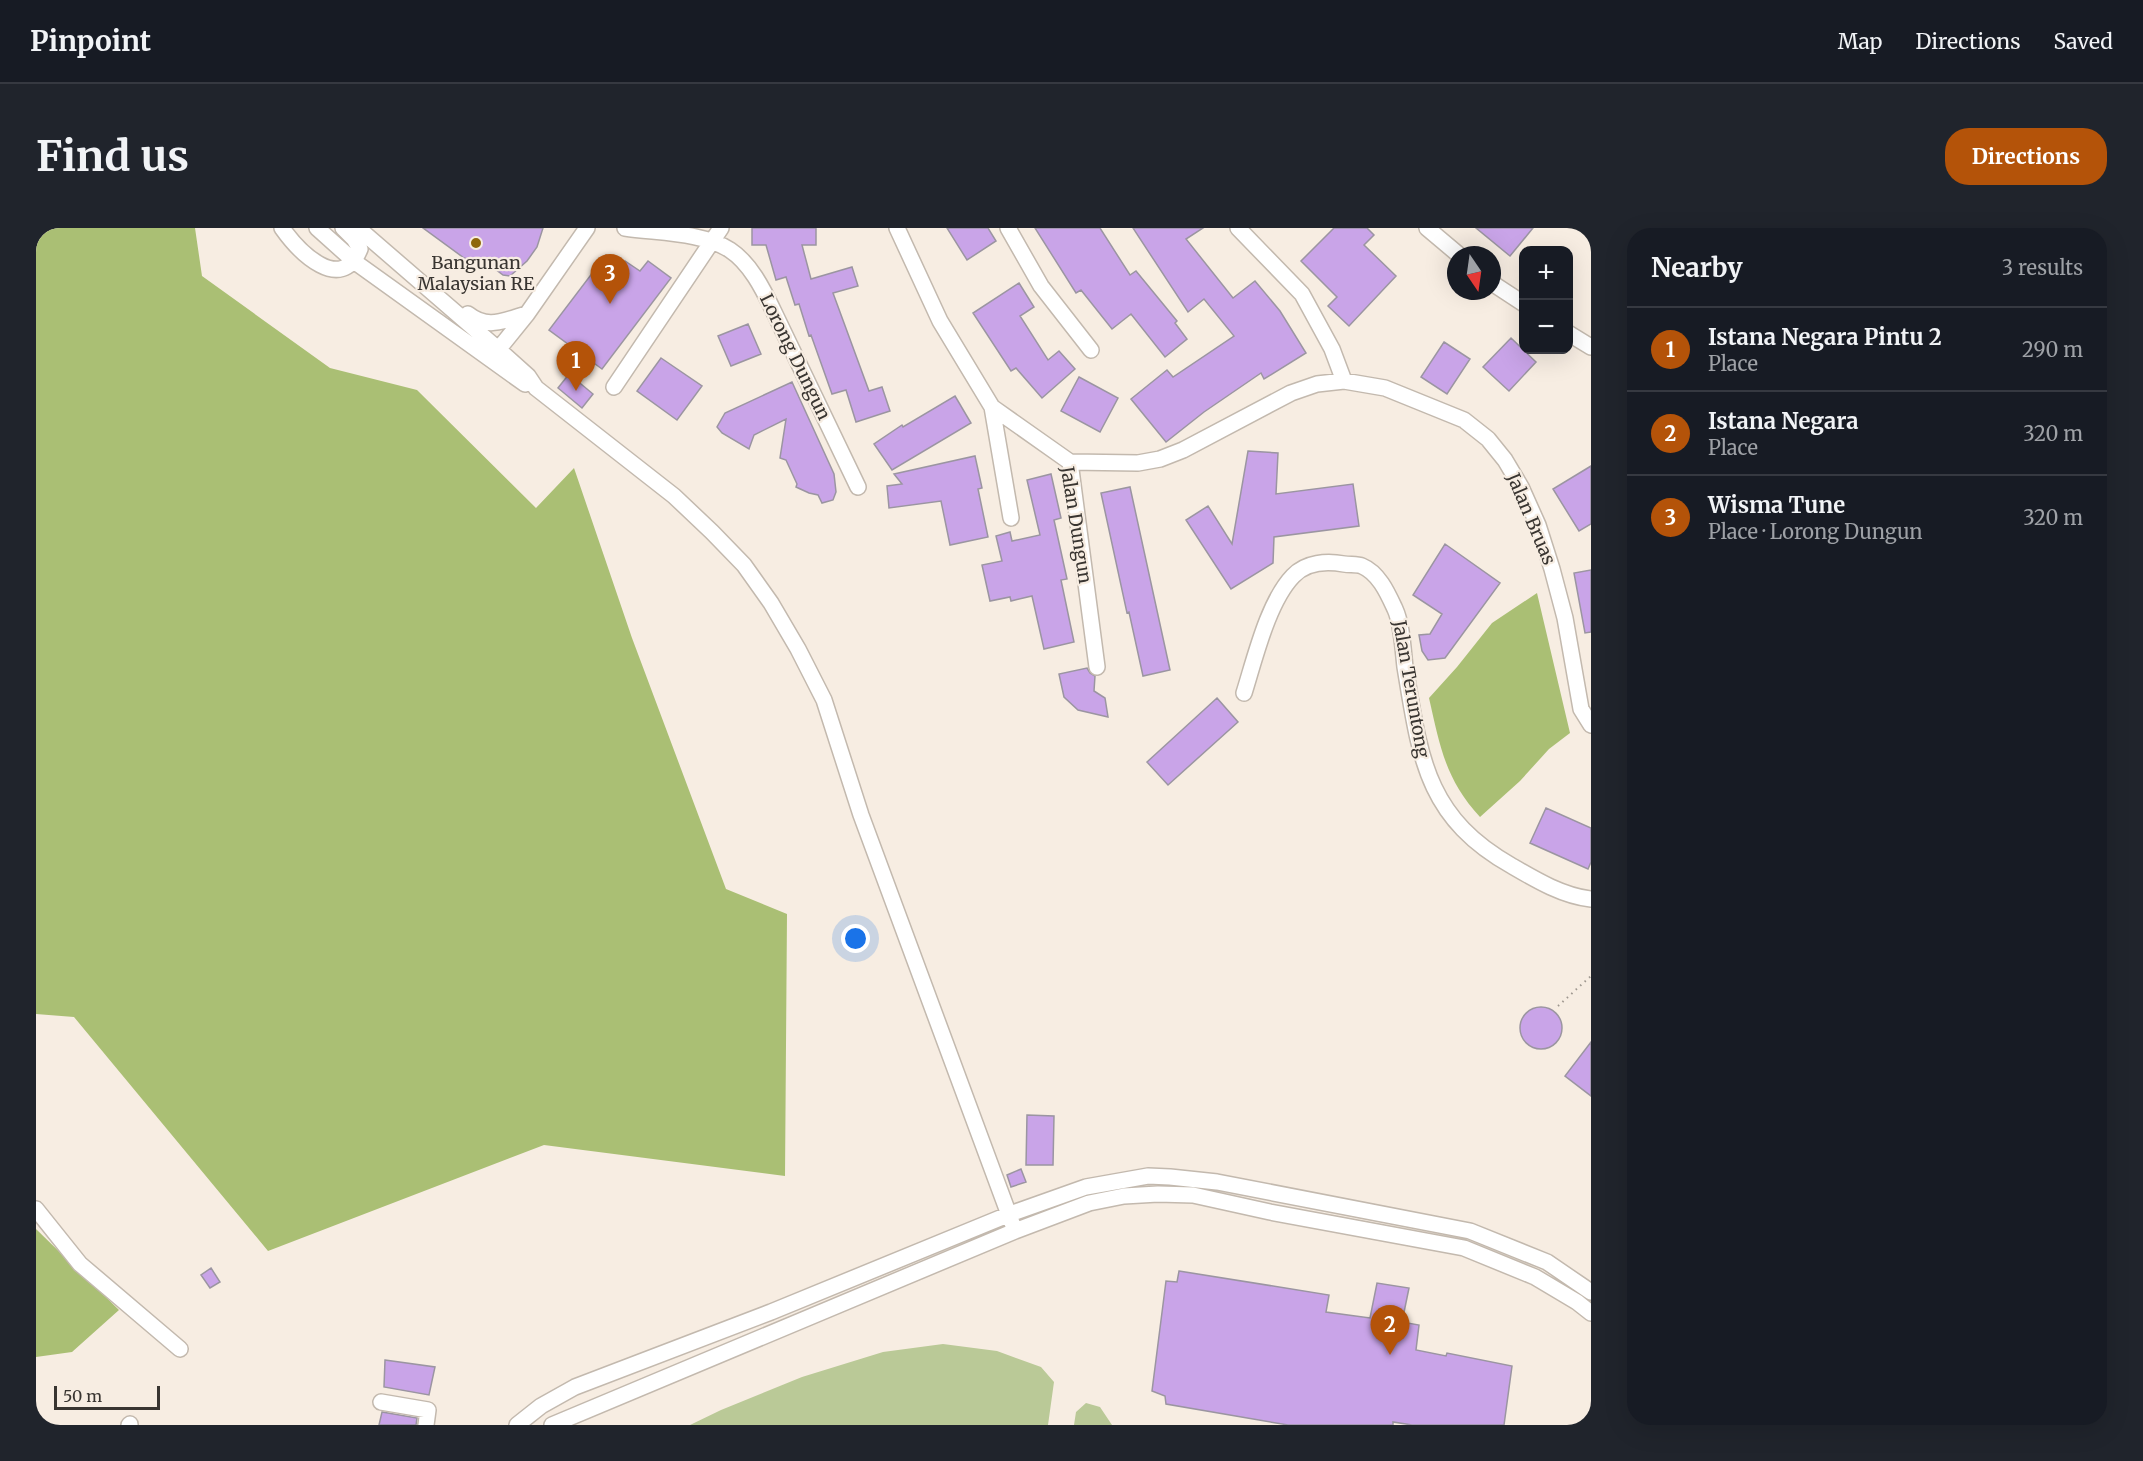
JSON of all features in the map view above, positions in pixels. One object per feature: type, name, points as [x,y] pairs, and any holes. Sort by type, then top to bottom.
[{"type":"street","points":[[282,228],[311,260],[334,269],[344,269],[355,262],[360,249],[343,228]]},
{"type":"street","points":[[316,228],[355,262],[495,354]]},
{"type":"street","points":[[358,228],[422,282],[522,383],[540,391],[674,496],[744,565],[771,603],[824,700],[861,814],[1015,1231]]},
{"type":"street","points":[[495,354],[527,314],[587,228]]},
{"type":"street","name":"Lorong Dungun","points":[[625,228],[717,235],[744,263],[760,285],[858,487]]},
{"type":"street","name":"Jalan Dungun","points":[[897,228],[940,321],[992,407],[1070,462],[1097,667]]},
{"type":"street","points":[[1008,228],[1041,286],[1091,350]]},
{"type":"street","points":[[1238,228],[1302,294],[1332,349],[1344,381]]},
{"type":"street","points":[[1427,228],[1448,246]]},
{"type":"street","points":[[614,387],[717,235]]},
{"type":"street","points":[[422,282],[435,288],[477,321],[489,324],[527,314]]},
{"type":"street","points":[[1501,289],[1519,301]]},
{"type":"street","points":[[1573,336],[1591,347]]},
{"type":"street","name":"Jalan Bruas","points":[[1070,462],[1138,463],[1160,459],[1184,450],[1291,393],[1317,384],[1344,381],[1384,388],[1464,420],[1488,439],[1505,460],[1521,487],[1538,525],[1564,618],[1581,709],[1591,725]]},
{"type":"street","points":[[992,407],[1011,518]]},
{"type":"street","name":"Jalan Teruntong","points":[[1244,693],[1273,606],[1294,575],[1314,564],[1334,562],[1363,567],[1380,581],[1396,612],[1418,744],[1433,788],[1459,827],[1479,845],[1538,881],[1579,897],[1591,899]]},
{"type":"street","points":[[517,1425],[549,1401],[575,1387],[771,1312],[1010,1214],[1086,1187],[1148,1176],[1217,1182],[1470,1231],[1547,1262],[1591,1292]]},
{"type":"street","points":[[552,1425],[1015,1231],[1089,1203],[1124,1196],[1193,1195],[1270,1212],[1464,1248],[1535,1277],[1591,1313]]},
{"type":"street","points":[[36,1209],[80,1264],[180,1348]]},
{"type":"street","points":[[381,1402],[428,1410],[426,1425]]},
{"type":"path","points":[[1558,1006],[1591,976]]},
{"type":"green space","points":[[36,228],[195,228],[202,276],[330,368],[417,390],[536,508],[574,468],[632,638],[726,889],[787,914],[785,1176],[544,1145],[268,1251],[74,1017],[36,1014]]},
{"type":"green space","points":[[1537,593],[1570,733],[1549,749],[1520,781],[1480,817],[1468,803],[1451,775],[1441,747],[1429,698],[1492,623]]},
{"type":"green space","points":[[36,1229],[119,1310],[72,1352],[36,1357]]},
{"type":"green space","points":[[943,1344],[997,1351],[1041,1367],[1054,1382],[1048,1425],[690,1425],[802,1377],[883,1352]]},
{"type":"green space","points":[[1086,1403],[1100,1407],[1112,1425],[1074,1425],[1076,1412]]},
{"type":"building","name":"Bangunan Malaysian RE","points":[[423,228],[543,228],[537,247],[527,261],[510,276],[503,275],[491,266],[464,258]]},
{"type":"building","points":[[752,228],[816,228],[816,245],[802,245],[811,279],[852,267],[858,286],[833,293],[869,391],[882,387],[890,411],[856,422],[846,390],[832,394],[799,304],[795,305],[786,277],[776,280],[766,245],[752,245]]},
{"type":"building","points":[[947,228],[988,228],[996,241],[967,260]]},
{"type":"building","points":[[1035,228],[1100,228],[1130,275],[1136,271],[1177,321],[1175,323],[1187,339],[1165,357],[1131,314],[1112,329],[1081,290],[1076,293]]},
{"type":"building","points":[[1133,228],[1203,228],[1186,239],[1233,298],[1255,281],[1280,311],[1306,353],[1264,379],[1261,373],[1204,412],[1166,442],[1131,399],[1167,370],[1173,377],[1234,336],[1204,299],[1188,312]]},
{"type":"building","points":[[1334,228],[1367,228],[1374,235],[1364,245],[1396,276],[1349,326],[1328,306],[1337,297],[1301,261]]},
{"type":"building","points":[[1476,228],[1533,228],[1510,256],[1501,246],[1498,246]]},
{"type":"building","points":[[606,255],[621,267],[625,261],[640,271],[648,261],[671,278],[602,369],[549,330]]},
{"type":"building","points":[[1019,283],[1034,307],[1020,316],[1048,360],[1059,351],[1075,369],[1042,398],[1016,368],[1011,371],[973,313]]},
{"type":"building","points":[[748,324],[761,354],[731,366],[718,336]]},
{"type":"building","points":[[1511,338],[1519,346],[1519,354],[1528,354],[1536,362],[1509,391],[1483,367]]},
{"type":"building","points":[[1444,342],[1470,359],[1447,394],[1421,377]]},
{"type":"building","points":[[661,358],[702,386],[677,420],[637,391]]},
{"type":"building","points":[[569,374],[593,394],[582,408],[558,388]]},
{"type":"building","points":[[1079,377],[1118,398],[1100,432],[1061,411]]},
{"type":"building","points":[[792,382],[834,474],[836,492],[833,500],[822,503],[818,495],[796,487],[797,484],[786,460],[780,458],[786,419],[754,435],[749,449],[722,433],[717,427],[725,413]]},
{"type":"building","points":[[955,396],[971,423],[892,470],[874,444],[902,425],[903,427]]},
{"type":"building","points":[[1248,451],[1278,453],[1276,494],[1353,484],[1359,526],[1274,537],[1273,563],[1231,589],[1186,520],[1208,506],[1232,544]]},
{"type":"building","points":[[975,456],[982,488],[978,489],[988,537],[950,545],[941,501],[889,508],[887,486],[902,484],[894,474]]},
{"type":"building","points":[[1591,466],[1591,524],[1579,531],[1553,489]]},
{"type":"building","points":[[1051,474],[1061,518],[1054,520],[1067,579],[1061,580],[1074,642],[1044,649],[1032,596],[1011,601],[1010,597],[990,601],[982,565],[1002,561],[996,536],[1010,532],[1012,541],[1040,535],[1027,480]]},
{"type":"building","points":[[1130,487],[1170,670],[1143,676],[1101,493]]},
{"type":"building","points":[[1445,544],[1500,583],[1445,658],[1428,660],[1422,651],[1419,635],[1430,634],[1442,614],[1413,595]]},
{"type":"building","points":[[1591,570],[1591,632],[1585,633],[1574,573]]},
{"type":"building","points":[[1087,668],[1095,676],[1094,691],[1105,698],[1108,717],[1078,710],[1064,697],[1059,674]]},
{"type":"building","points":[[1217,698],[1238,722],[1168,785],[1147,762]]},
{"type":"building","points":[[1546,808],[1591,828],[1591,862],[1588,869],[1530,843]]},
{"type":"building","points":[[1541,1007],[1549,1008],[1556,1013],[1561,1020],[1561,1036],[1556,1043],[1549,1048],[1541,1049],[1533,1048],[1526,1043],[1521,1036],[1520,1028],[1521,1020],[1526,1013],[1533,1008]]},
{"type":"building","points":[[1591,1042],[1591,1096],[1565,1076]]},
{"type":"building","points":[[1027,1115],[1054,1116],[1053,1165],[1026,1165]]},
{"type":"building","points":[[1021,1169],[1026,1182],[1011,1187],[1007,1175]]},
{"type":"building","points":[[211,1268],[220,1282],[210,1288],[201,1275]]},
{"type":"building","points":[[1179,1271],[1329,1295],[1326,1312],[1370,1318],[1377,1283],[1409,1288],[1402,1322],[1419,1325],[1416,1350],[1446,1356],[1447,1353],[1512,1366],[1504,1425],[1412,1425],[1393,1422],[1393,1425],[1288,1425],[1166,1404],[1165,1396],[1152,1391],[1166,1281],[1177,1282]]},
{"type":"building","points":[[385,1360],[435,1367],[429,1395],[384,1387]]},
{"type":"building","points":[[382,1412],[417,1418],[416,1425],[379,1425]]},
{"type":"place","name":"Bangunan Malaysian RE","points":[[476,243]]},
{"type":"place","name":"Wisma Tune","points":[[610,304]]},
{"type":"place","name":"Istana Negara Pintu 2","points":[[576,391]]},
{"type":"place","name":"Istana Negara","points":[[1390,1355]]}]
